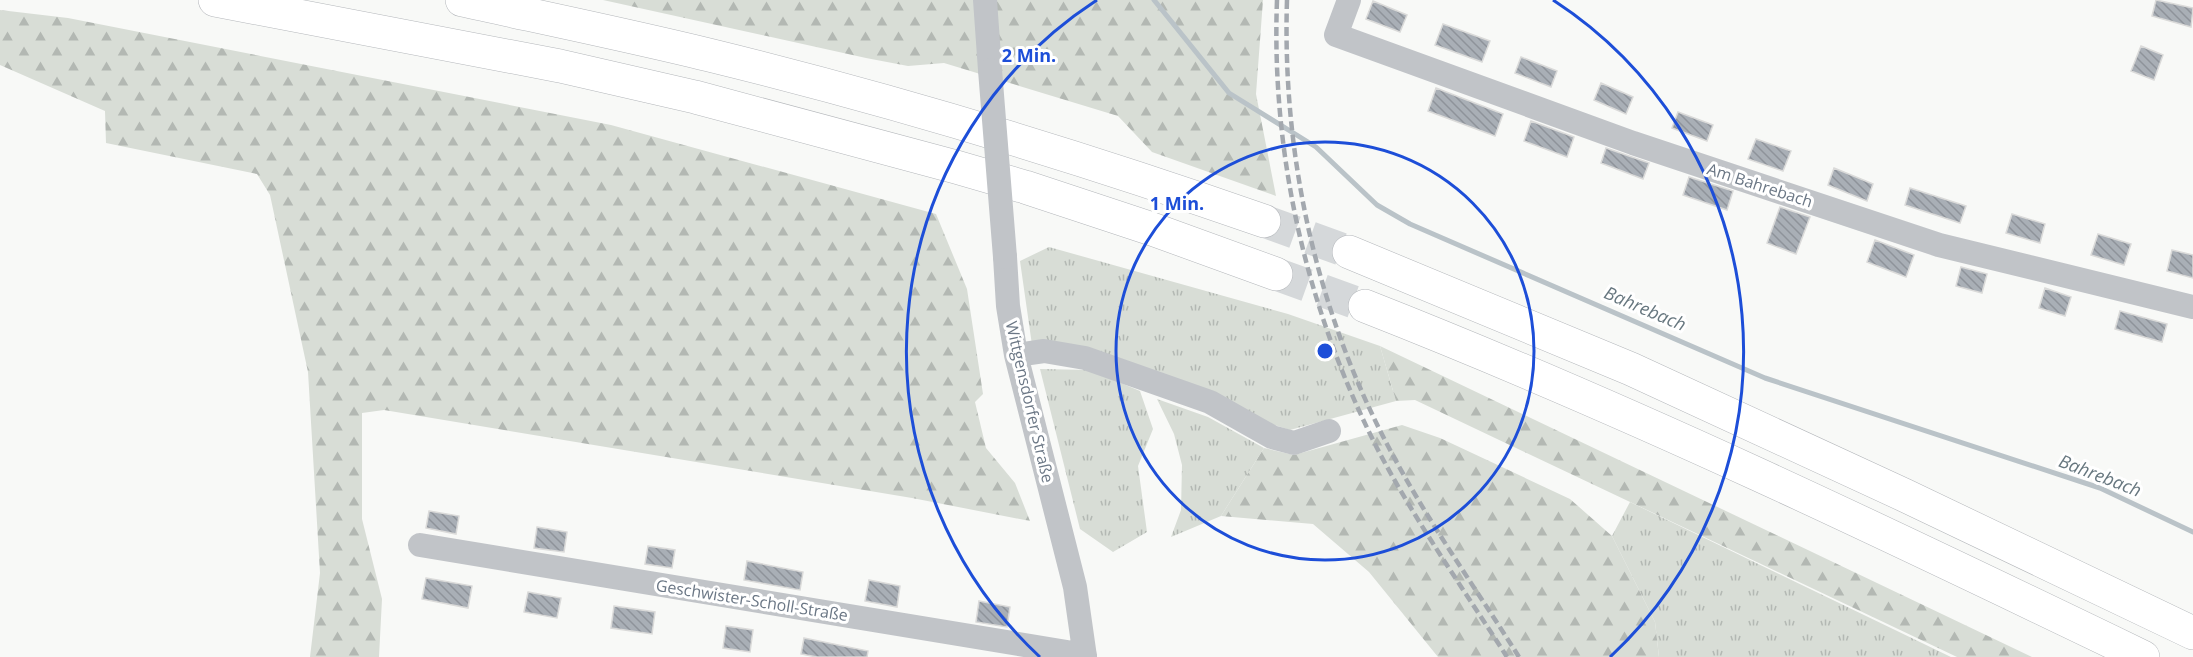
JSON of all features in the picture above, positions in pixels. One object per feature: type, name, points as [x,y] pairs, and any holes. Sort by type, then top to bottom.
[{"type":"highway","points":[[215,0],[560,66],[695,97],[1025,187],[1152,229],[1276,274]]},
{"type":"highway","points":[[462,0],[709,55],[944,117],[1051,149],[1264,221]]},
{"type":"highway","points":[[1349,252],[1630,369],[1894,490],[2193,633]]},
{"type":"highway","points":[[1365,306],[1487,354],[1618,411],[1869,525],[2143,657]]},
{"type":"street","name":"Wittgensdorfer Straße","points":[[985,0],[1008,306],[1016,355],[1075,587],[1085,656]]},
{"type":"street","name":"Am Bahrebach","points":[[1349,0],[1336,35],[1633,143],[1939,244],[2193,307]]},
{"type":"street","points":[[1016,355],[1044,351],[1085,358],[1210,402],[1272,436],[1294,443],[1329,431]]},
{"type":"street","name":"Geschwister-Scholl-Straße","points":[[420,545],[1085,656]]},
{"type":"green space","points":[[603,0],[1263,0],[1256,94],[1276,196],[1152,152],[1118,116],[944,63],[908,66]]},
{"type":"green space","points":[[0,10],[68,18],[611,125],[936,214],[967,289],[983,394],[975,402],[986,448],[1015,483],[1030,521],[912,498],[384,410],[362,413],[362,519],[382,599],[379,657],[310,657],[320,573],[308,372],[270,195],[257,174],[106,143],[105,111],[0,65]]},
{"type":"green space","points":[[1049,247],[1288,314],[1380,346],[1396,401],[1290,430],[1032,345],[1020,261]]},
{"type":"green space","points":[[1380,346],[2032,657],[1957,657],[1415,400],[1396,401]]},
{"type":"green space","points":[[1040,369],[1090,370],[1140,391],[1153,429],[1138,466],[1147,532],[1113,552],[1080,529]]},
{"type":"green space","points":[[1157,399],[1208,417],[1264,448],[1221,516],[1171,537],[1181,510],[1182,465],[1174,434]]},
{"type":"green space","points":[[1402,425],[1440,438],[1570,499],[1612,536],[1655,622],[1659,657],[1438,657],[1369,572],[1313,524],[1221,516],[1264,448],[1294,455]]},
{"type":"green space","points":[[1630,502],[1951,657],[1659,657],[1655,622],[1612,536]]},
{"type":"building","points":[[2156,0],[2193,8],[2191,27],[2152,16]]},
{"type":"building","points":[[1373,1],[1407,15],[1400,32],[1366,19]]},
{"type":"building","points":[[1443,24],[1490,41],[1482,62],[1435,45]]},
{"type":"building","points":[[2141,46],[2163,55],[2154,80],[2131,71]]},
{"type":"building","points":[[1521,57],[1557,71],[1551,87],[1515,73]]},
{"type":"building","points":[[1601,83],[1633,97],[1626,114],[1594,100]]},
{"type":"building","points":[[1436,88],[1503,114],[1495,136],[1428,111]]},
{"type":"building","points":[[1678,112],[1713,125],[1707,141],[1672,128]]},
{"type":"building","points":[[1531,121],[1574,137],[1567,157],[1524,141]]},
{"type":"building","points":[[1756,139],[1791,151],[1783,171],[1748,159]]},
{"type":"building","points":[[1606,148],[1649,163],[1643,179],[1601,163]]},
{"type":"building","points":[[1834,168],[1873,184],[1867,201],[1828,185]]},
{"type":"building","points":[[1689,177],[1733,191],[1727,210],[1683,195]]},
{"type":"building","points":[[1910,188],[1966,206],[1960,223],[1905,205]]},
{"type":"building","points":[[1780,207],[1810,217],[1796,254],[1767,243]]},
{"type":"building","points":[[2012,214],[2045,224],[2040,243],[2006,233]]},
{"type":"building","points":[[2098,234],[2131,244],[2124,265],[2091,255]]},
{"type":"building","points":[[1875,240],[1914,255],[1906,277],[1867,262]]},
{"type":"building","points":[[2172,250],[2193,255],[2193,278],[2167,271]]},
{"type":"building","points":[[1961,267],[1987,274],[1982,293],[1956,286]]},
{"type":"building","points":[[2045,288],[2071,297],[2065,316],[2039,308]]},
{"type":"building","points":[[2120,311],[2167,324],[2162,342],[2115,329]]},
{"type":"building","points":[[429,511],[459,516],[456,534],[426,528]]},
{"type":"building","points":[[537,527],[567,532],[564,552],[534,548]]},
{"type":"building","points":[[648,546],[675,550],[672,568],[645,564]]},
{"type":"building","points":[[747,561],[803,572],[800,590],[744,580]]},
{"type":"building","points":[[426,578],[472,586],[468,608],[422,599]]},
{"type":"building","points":[[869,580],[900,586],[897,607],[865,601]]},
{"type":"building","points":[[528,592],[561,598],[557,618],[524,612]]},
{"type":"building","points":[[979,601],[1010,607],[1007,627],[976,622]]},
{"type":"building","points":[[614,606],[655,612],[652,634],[611,628]]},
{"type":"building","points":[[726,626],[753,630],[750,652],[723,648]]},
{"type":"building","points":[[804,638],[868,651],[867,657],[817,657],[801,654]]},
{"type":"waterway","name":"Bahrebach","points":[[1154,0],[1229,93],[1316,147],[1377,205],[1410,224],[1765,378],[2100,488],[2193,532]]},
{"type":"tunnel","points":[[1264,221],[1349,252]]},
{"type":"tunnel","points":[[1276,274],[1365,306]]},
{"type":"railway","points":[[1277,0],[1280,116],[1288,173],[1298,230],[1331,342],[1352,395],[1392,475],[1423,528],[1507,657]]},
{"type":"railway","points":[[1287,0],[1287,58],[1298,173],[1323,285],[1341,340],[1363,394],[1403,473],[1519,657]]}]
